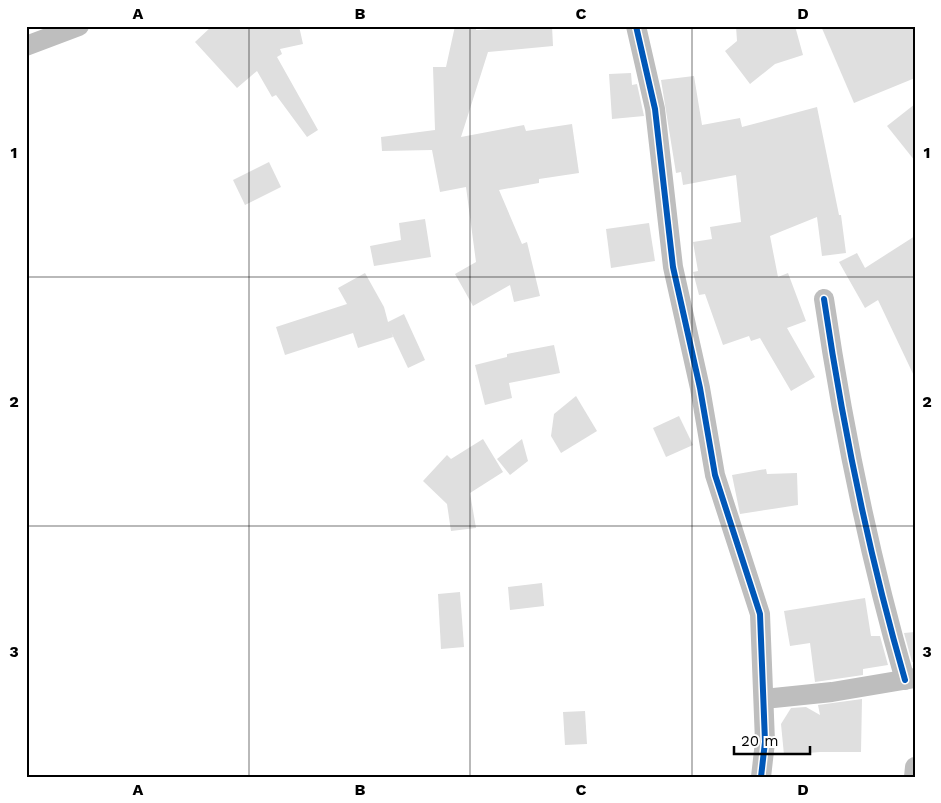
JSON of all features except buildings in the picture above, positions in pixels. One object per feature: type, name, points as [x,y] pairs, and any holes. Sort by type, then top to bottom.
[{"type":"street","points":[[26,46],[79,26]]},
{"type":"street","points":[[636,26],[654,109],[673,267],[700,388],[715,475],[760,614],[766,742],[761,777]]},
{"type":"street","points":[[764,699],[832,692],[910,679],[882,598],[853,471],[836,382],[824,299]]},
{"type":"street","points":[[914,777],[915,767]]},
{"type":"cycle path","points":[[636,26],[655,109],[673,267],[700,388],[715,475],[760,614],[765,742],[761,777]]},
{"type":"cycle path","points":[[824,299],[858,491],[880,586],[905,680]]}]
